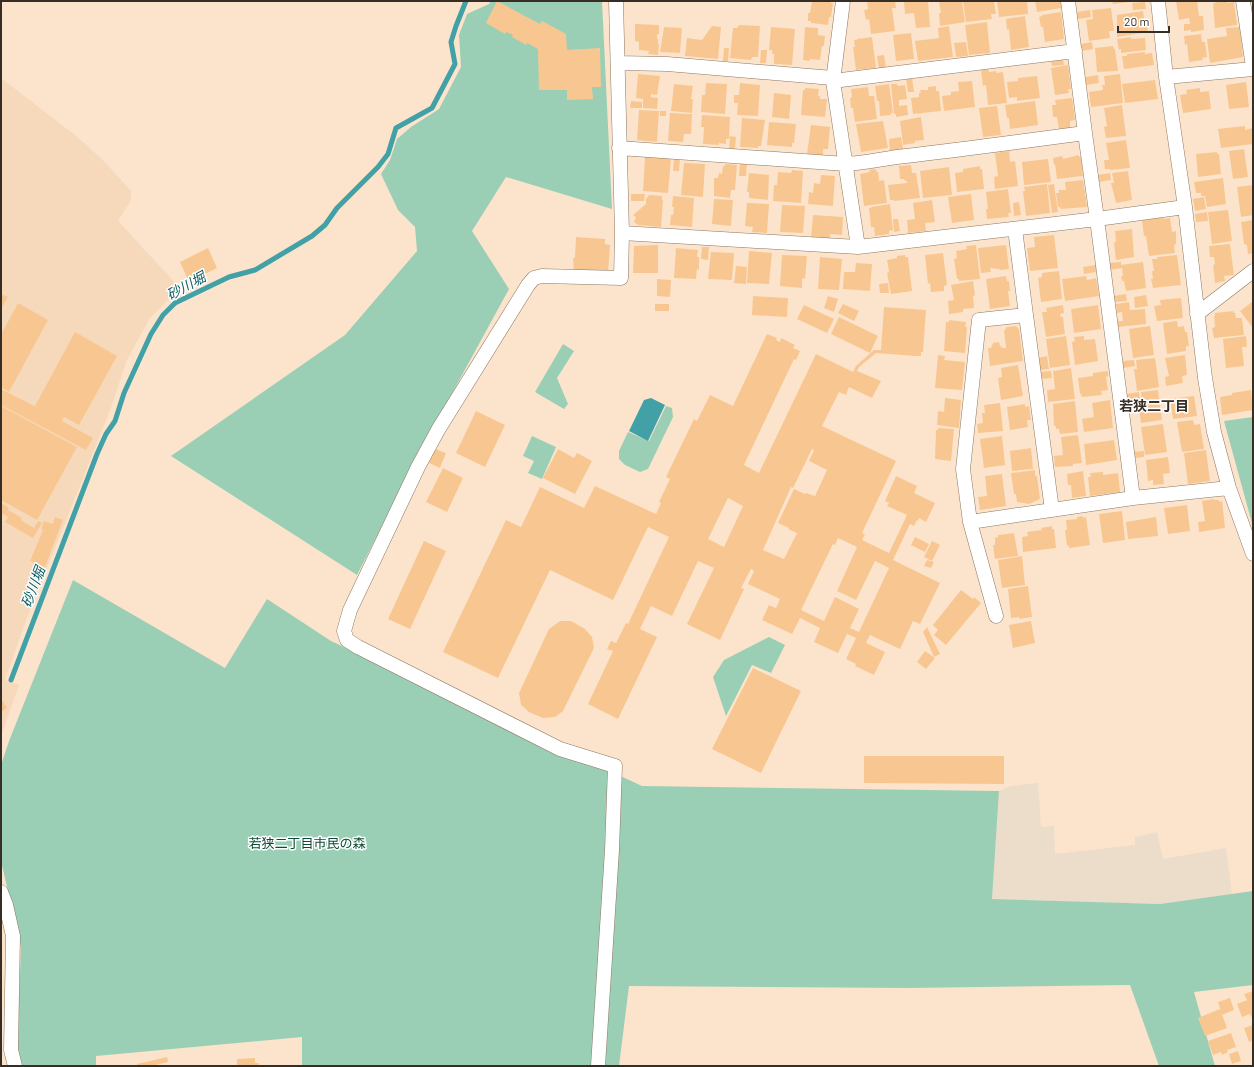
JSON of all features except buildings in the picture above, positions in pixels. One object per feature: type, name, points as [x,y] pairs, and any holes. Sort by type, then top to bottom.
[{"type":"street","points":[[598,1066],[612,850],[615,766],[560,749],[358,647],[347,640],[344,631],[350,610],[438,430],[528,285],[534,278],[542,276],[621,278],[622,233],[616,1]]},
{"type":"street","points":[[843,1],[833,80],[858,247]]},
{"type":"street","points":[[1068,1],[1133,498]]},
{"type":"street","points":[[1158,1],[1166,77],[1185,207],[1205,378],[1214,432],[1229,488],[1253,554]]},
{"type":"street","points":[[1166,77],[1253,68],[1243,1]]},
{"type":"street","points":[[618,63],[667,64],[833,80],[1075,51]]},
{"type":"street","points":[[619,148],[846,164],[1085,133]]},
{"type":"street","points":[[622,233],[858,247],[1097,219],[1185,207]]},
{"type":"street","points":[[1015,229],[1052,510]]},
{"type":"street","points":[[1197,314],[1253,271]]},
{"type":"street","points":[[996,616],[970,522],[963,469],[979,320],[1026,315]]},
{"type":"street","points":[[970,522],[1133,498],[1229,488]]},
{"type":"street","points":[[1,892],[6,905],[13,936],[14,959],[11,989],[11,1050],[15,1066]]},
{"type":"shaded area","points":[[1,78],[76,136],[103,160],[131,191],[131,200],[118,221],[180,288],[150,318],[127,360],[111,408],[27,618],[5,680],[19,685],[1,736]]},
{"type":"shaded area","points":[[1038,783],[1041,827],[1054,826],[1055,854],[1135,845],[1135,837],[1157,832],[1163,859],[1226,848],[1232,894],[1160,904],[992,899],[999,791],[1010,786]]},
{"type":"green space","points":[[491,1],[602,1],[612,209],[506,177],[472,231],[509,289],[414,463],[357,575],[171,456],[345,335],[417,251],[415,227],[398,210],[381,174],[390,160],[397,139],[411,127],[439,109],[461,67],[459,35],[467,14],[489,4]]},
{"type":"green space","points":[[563,344],[574,351],[557,378],[568,404],[564,409],[535,392]]},
{"type":"green space","points":[[666,406],[672,408],[673,417],[648,469],[640,472],[625,465],[619,459],[619,451],[628,432],[649,441]]},
{"type":"green space","points":[[1253,417],[1253,527],[1224,421]]},
{"type":"green space","points":[[532,436],[556,447],[542,479],[528,473],[534,461],[523,456]]},
{"type":"green space","name":"若狭二丁目市民の森","points":[[73,580],[225,668],[267,599],[331,641],[642,786],[999,791],[992,899],[1160,904],[1253,891],[1253,985],[1194,992],[1215,1066],[1159,1066],[1130,985],[908,988],[629,986],[619,1066],[302,1066],[302,1037],[96,1056],[96,1066],[21,1066],[17,1050],[21,947],[1,861],[1,765],[9,741]]},
{"type":"green space","points":[[769,637],[785,645],[771,673],[752,665],[726,716],[713,677],[724,660]]},
{"type":"water","points":[[651,398],[665,405],[648,441],[629,431],[644,400]]},
{"type":"waterway","name":"砂川堀","points":[[11,680],[97,454],[106,434],[115,421],[124,393],[151,334],[163,315],[175,303],[229,277],[255,270],[312,236],[325,225],[337,208],[378,167],[388,154],[396,128],[432,108],[455,64],[451,42],[466,1]]},
{"type":"district","name":"若狭二丁目","points":[[1154,406]]}]
